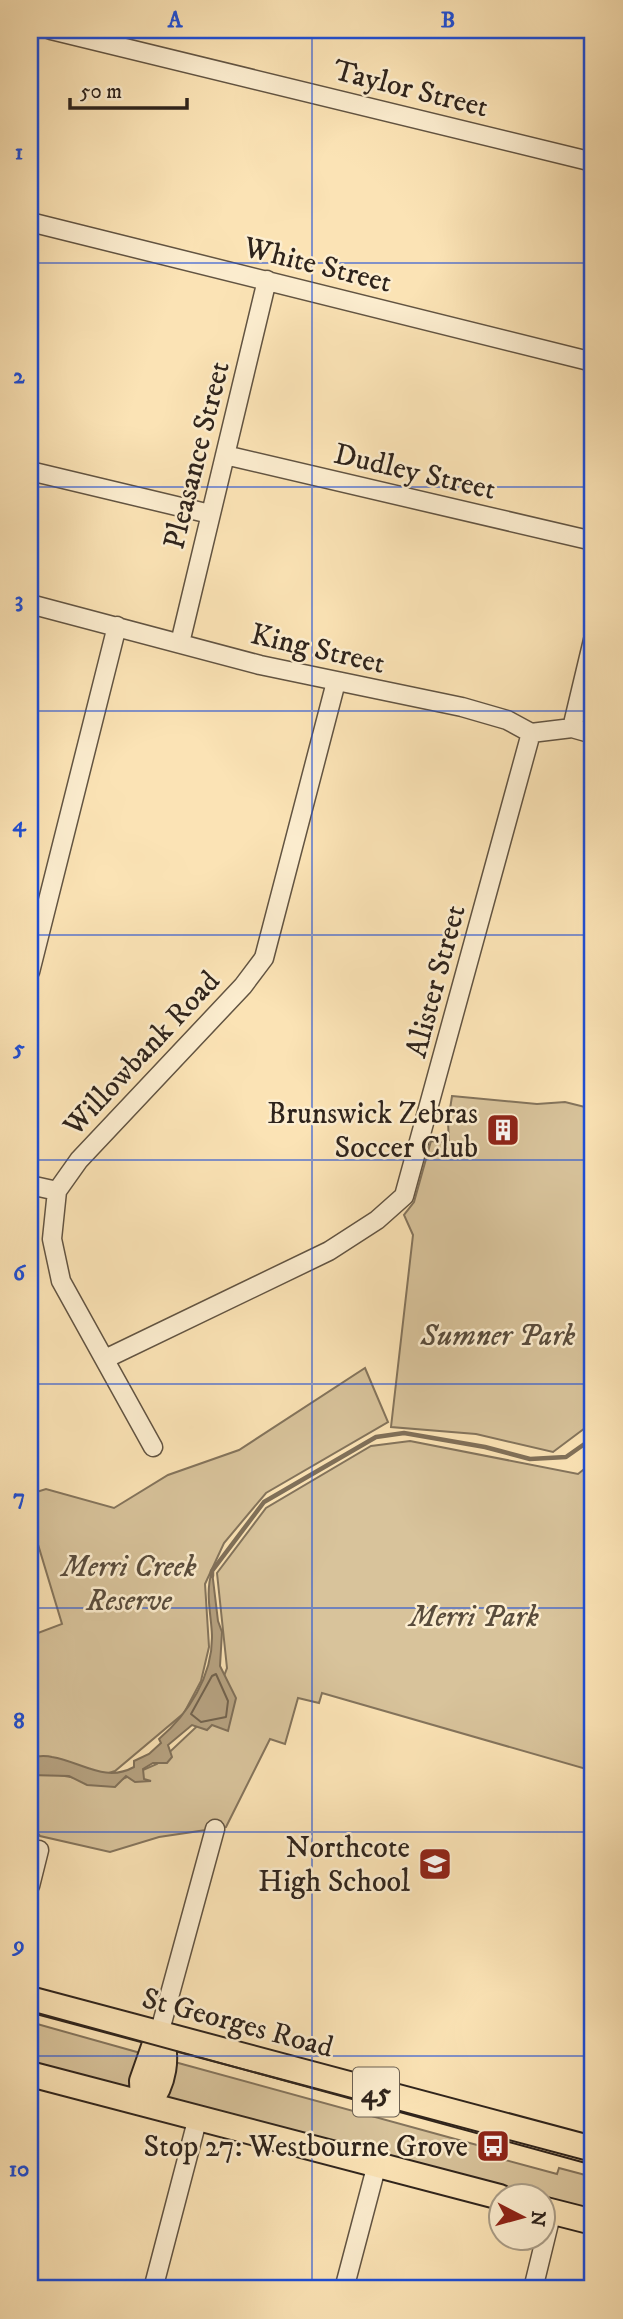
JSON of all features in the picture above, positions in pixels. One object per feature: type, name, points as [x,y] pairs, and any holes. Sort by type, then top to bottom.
[{"type":"highway","name":"St Georges Road","points":[[30,1999],[593,2149]]},
{"type":"highway","points":[[146,2103],[142,2081],[159,2034]]},
{"type":"highway","name":"45","points":[[30,2074],[486,2193]]},
{"type":"highway","points":[[556,2212],[593,2222]]},
{"type":"street","name":"Taylor Street","points":[[51,30],[593,162]]},
{"type":"street","name":"White Street","points":[[30,222],[593,362]]},
{"type":"street","name":"Pleasance Street","points":[[180,643],[267,281]]},
{"type":"street","name":"Dudley Street","points":[[225,455],[593,541]]},
{"type":"street","points":[[30,471],[211,514]]},
{"type":"street","name":"King Street","points":[[30,604],[336,682],[463,707],[507,720],[531,733]]},
{"type":"street","points":[[30,972],[117,626]]},
{"type":"street","points":[[572,728],[593,640]]},
{"type":"street","name":"Willowbank Road","points":[[153,1447],[61,1281],[52,1239],[57,1191],[79,1160],[243,986],[264,958],[336,682]]},
{"type":"street","points":[[531,733],[572,728],[593,734]]},
{"type":"street","name":"Alister Street","points":[[105,1359],[329,1251],[377,1220],[404,1196],[531,733]]},
{"type":"street","points":[[30,1185],[57,1191]]},
{"type":"street","points":[[159,2034],[215,1829]]},
{"type":"street","points":[[30,1886],[39,1850]]},
{"type":"street","points":[[153,2289],[198,2117]]},
{"type":"street","points":[[344,2289],[377,2164]]},
{"type":"street","points":[[533,2289],[540,2252]]},
{"type":"green space","name":"Sumner Park","points":[[452,1096],[537,1104],[565,1102],[593,1109],[593,1422],[553,1452],[476,1434],[391,1427],[413,1235],[404,1215],[414,1202],[431,1141],[449,1143],[448,1122]]},
{"type":"green space","name":"Merri Creek Reserve","points":[[365,1368],[388,1422],[266,1493],[224,1543],[205,1584],[209,1647],[201,1681],[184,1713],[115,1771],[93,1778],[30,1764],[30,1636],[62,1624],[33,1528],[30,1526],[30,1494],[46,1489],[114,1508],[168,1475],[239,1450]]},
{"type":"green space","name":"Merri Park","points":[[410,1441],[578,1474],[593,1462],[593,1771],[322,1693],[319,1703],[298,1698],[285,1744],[270,1739],[226,1827],[159,1837],[110,1852],[40,1836],[30,1824],[30,1770],[111,1784],[157,1764],[209,1715],[227,1668],[217,1573],[266,1508],[371,1446]]},
{"type":"green space","points":[[30,2022],[144,2054],[134,2090],[30,2063]]},
{"type":"green space","points":[[171,2061],[488,2148],[487,2155],[557,2174],[559,2168],[593,2177],[593,2214],[556,2204],[556,2182],[486,2182],[486,2185],[161,2098]]},
{"type":"water","points":[[212,1571],[218,1621],[222,1632],[220,1666],[236,1698],[228,1731],[212,1725],[207,1730],[192,1725],[168,1745],[172,1757],[167,1763],[153,1763],[143,1769],[144,1779],[151,1781],[135,1782],[126,1776],[115,1787],[87,1785],[69,1776],[30,1775],[30,1756],[52,1757],[93,1770],[113,1773],[134,1767],[134,1761],[149,1754],[161,1743],[159,1739],[180,1718],[197,1693],[208,1665],[212,1635],[209,1595]]},
{"type":"waterway","points":[[212,1576],[212,1571],[264,1502],[376,1437],[404,1433],[485,1447],[530,1459],[566,1457],[593,1438]]},
{"type":"tram line","points":[[30,2011],[593,2165]]},
{"type":"place","name":"Brunswick Zebras Soccer Club","points":[[503,1130]]},
{"type":"place","name":"Northcote High School","points":[[435,1864]]},
{"type":"place","name":"Stop 27: Westbourne Grove","points":[[493,2146]]}]
